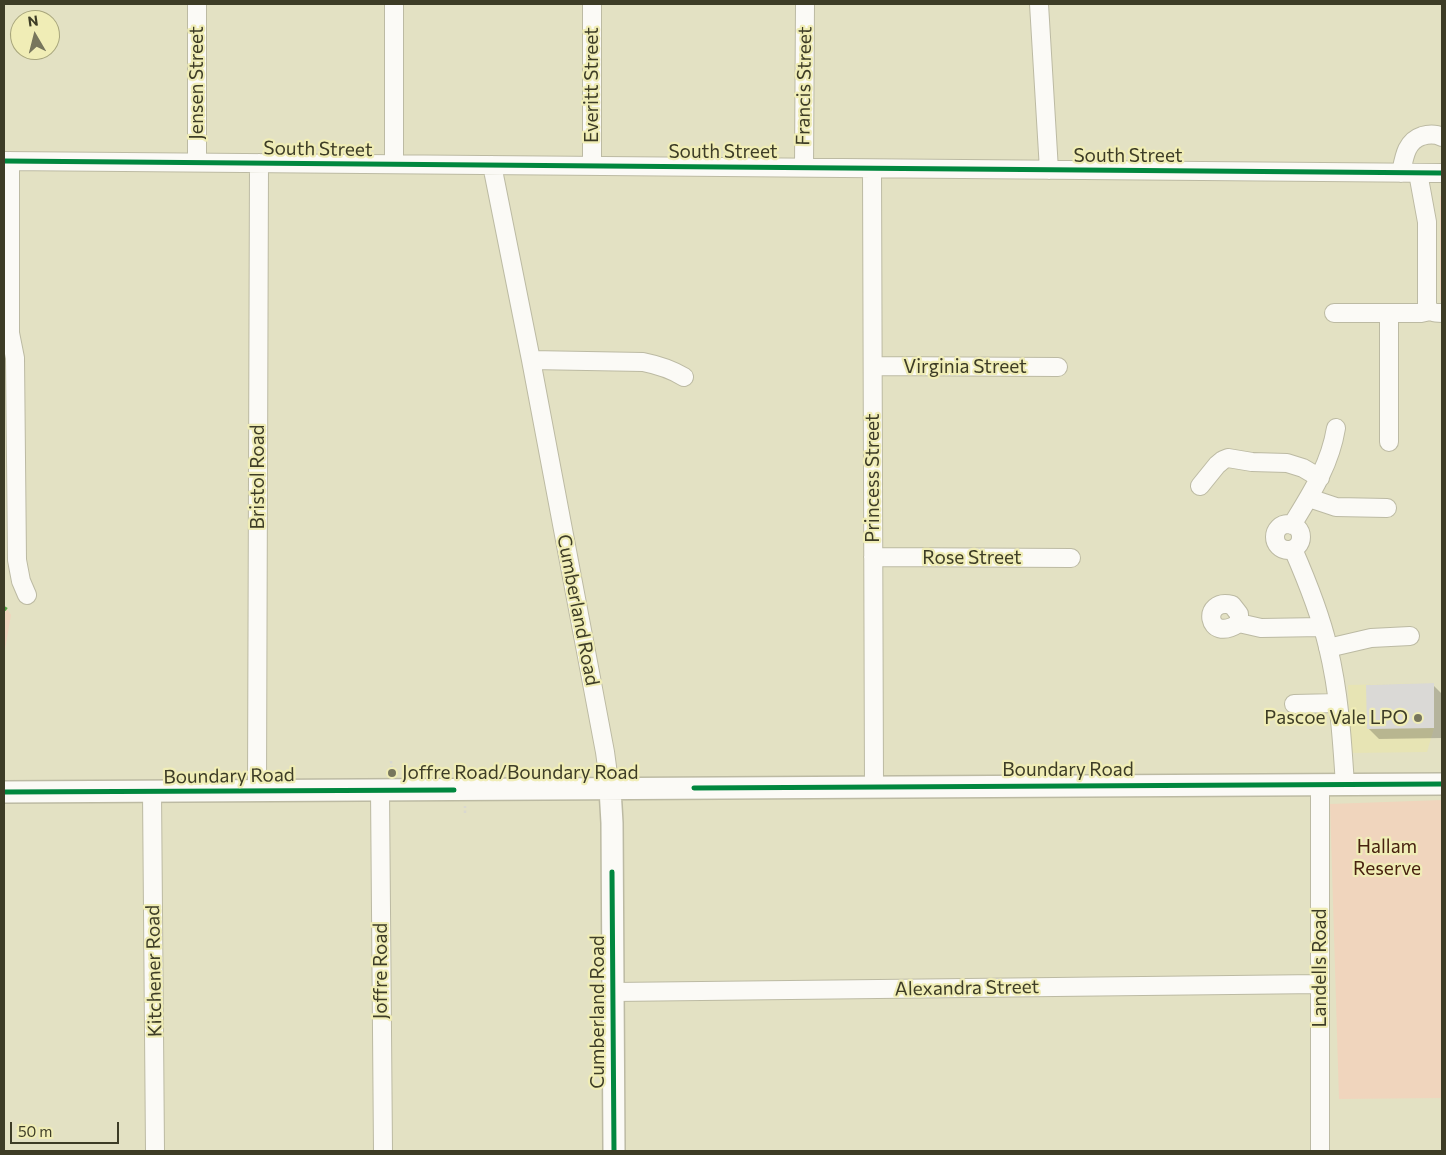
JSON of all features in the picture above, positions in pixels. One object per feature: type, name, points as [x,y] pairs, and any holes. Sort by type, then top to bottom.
[{"type":"main road","name":"Boundary Road","points":[[4,792],[257,790],[386,782],[610,789],[1442,784]]},
{"type":"main road","name":"Cumberland Road","points":[[610,789],[612,823],[614,1151]]},
{"type":"street","name":"Jensen Street","points":[[196,4],[197,162]]},
{"type":"street","points":[[394,4],[394,164]]},
{"type":"street","name":"Everitt Street","points":[[592,4],[592,166]]},
{"type":"street","name":"Francis Street","points":[[804,167],[805,4]]},
{"type":"street","points":[[1039,4],[1049,170]]},
{"type":"street","points":[[1436,312],[1428,305],[1427,222],[1410,173],[1406,151],[1415,139],[1430,134],[1442,137]]},
{"type":"street","name":"South Street","points":[[7,161],[1442,173]]},
{"type":"street","points":[[7,161],[10,333],[15,358],[17,560],[21,581],[28,595]]},
{"type":"street","name":"Bristol Road","points":[[257,790],[259,163]]},
{"type":"street","name":"Cumberland Road","points":[[492,165],[532,360],[605,752],[610,789]]},
{"type":"street","name":"Princess Street","points":[[872,169],[874,786]]},
{"type":"street","points":[[1334,313],[1390,314],[1436,312]]},
{"type":"street","points":[[1389,442],[1390,314]]},
{"type":"street","points":[[532,360],[643,362],[658,364],[684,377]]},
{"type":"street","name":"Virginia Street","points":[[873,366],[1058,367]]},
{"type":"street","points":[[1336,428],[1329,457],[1320,478],[1292,525],[1298,529],[1301,536],[1299,544],[1293,549],[1304,575],[1328,648],[1342,733],[1345,785]]},
{"type":"street","points":[[1200,486],[1217,465],[1228,458],[1252,462],[1287,463],[1303,468],[1320,478]]},
{"type":"street","points":[[1309,498],[1336,508],[1387,508]]},
{"type":"street","name":"Rose Street","points":[[872,557],[1071,558]]},
{"type":"street","points":[[1239,623],[1261,628],[1322,627]]},
{"type":"street","points":[[1328,648],[1372,638],[1410,636]]},
{"type":"street","points":[[1294,704],[1338,703]]},
{"type":"street","name":"Joffre Road","points":[[382,1151],[386,782]]},
{"type":"street","name":"Landells Road","points":[[1320,784],[1320,1151]]},
{"type":"street","name":"Kitchener Road","points":[[152,792],[155,1151]]},
{"type":"street","name":"Alexandra Street","points":[[613,992],[1320,984]]},
{"type":"path","points":[[386,782],[391,761]]},
{"type":"shaded area","points":[[1434,683],[1434,728],[1427,752],[1350,753],[1348,685]]},
{"type":"green space","points":[[1440,196],[1442,196],[1442,303],[1440,300]]},
{"type":"green space","points":[[4,607],[6,607],[11,615],[4,655]]},
{"type":"green space","name":"Hallam Reserve","points":[[1442,800],[1442,1098],[1339,1099],[1330,804]]},
{"type":"building","points":[[1434,683],[1434,728],[1367,729],[1366,685]]},
{"type":"cycle path","points":[[4,161],[1442,173]]},
{"type":"cycle path","points":[[694,788],[1442,784]]},
{"type":"cycle path","points":[[4,792],[454,790]]},
{"type":"cycle path","points":[[612,872],[614,1151]]},
{"type":"place","name":"Pascoe Vale LPO","points":[[1418,718]]},
{"type":"place","name":"Joffre Road/Boundary Road","points":[[392,773]]}]
